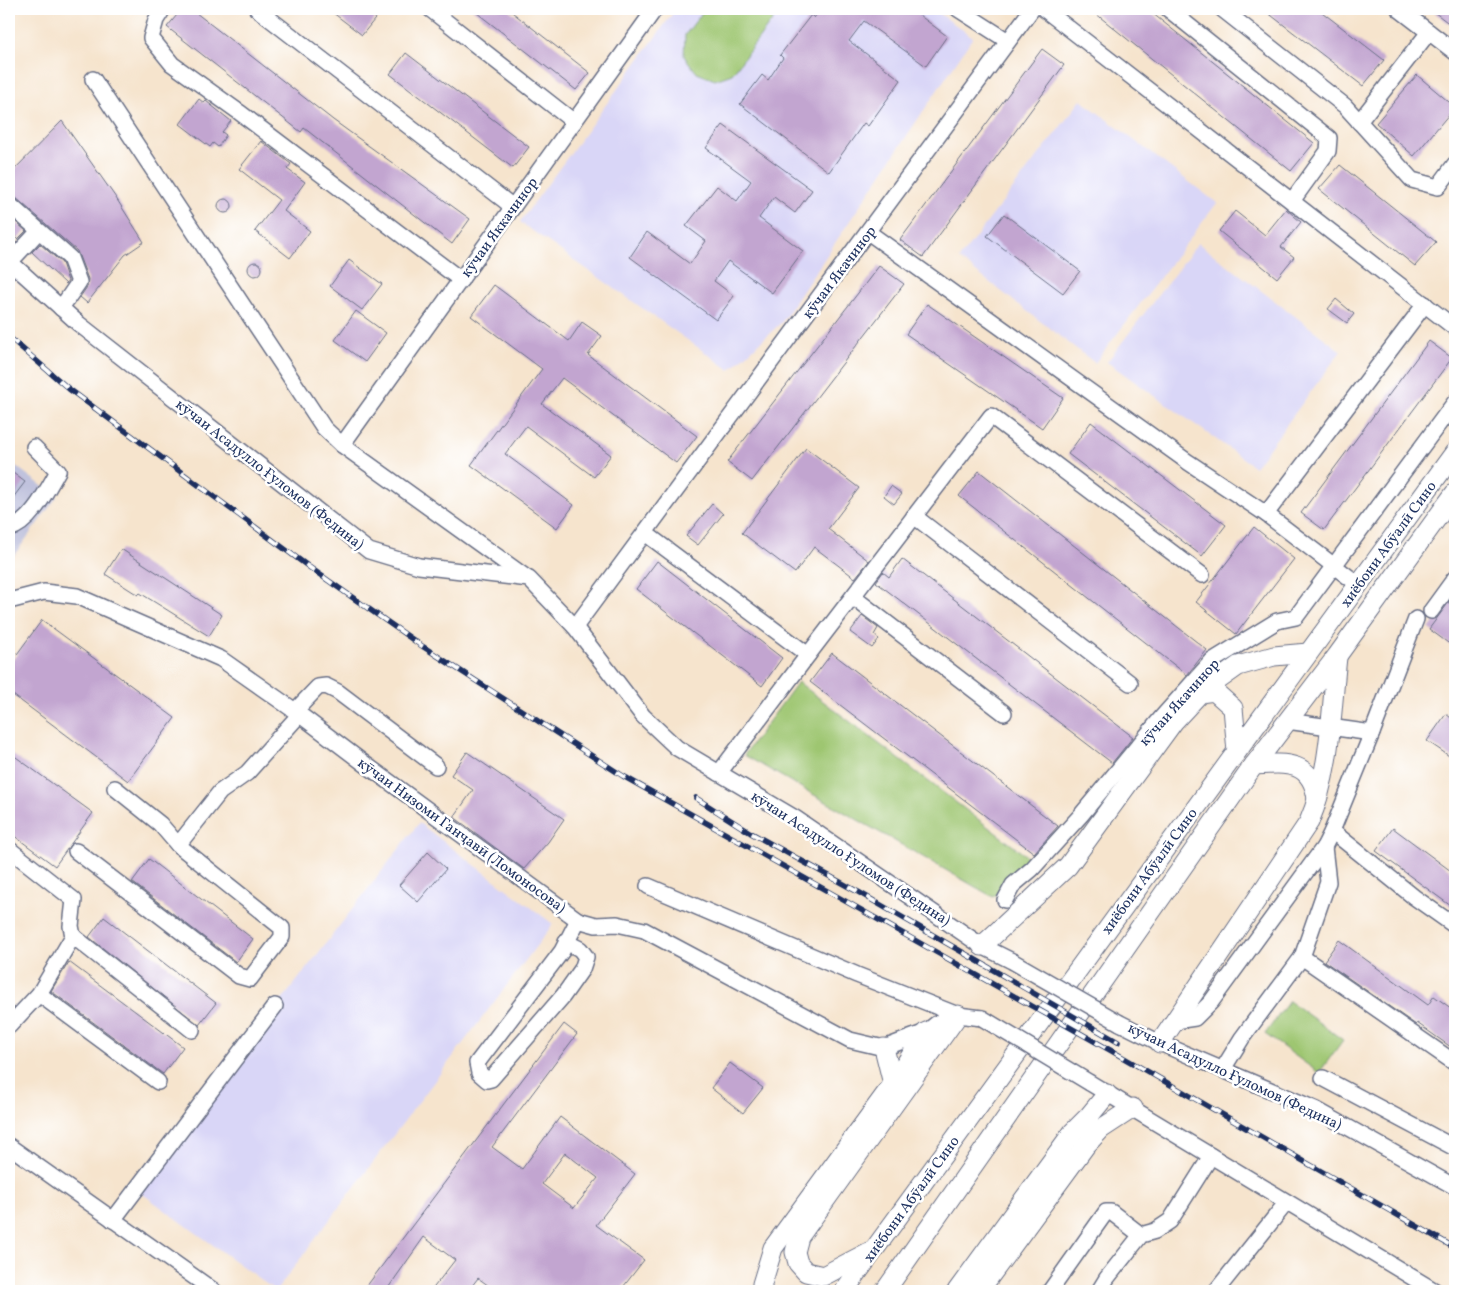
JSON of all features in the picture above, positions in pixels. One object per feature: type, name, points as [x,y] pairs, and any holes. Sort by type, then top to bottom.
[{"type":"main road","name":"хиёбони Абӯалӣ Сино","points":[[844,1291],[1455,452]]},
{"type":"main road","name":"хиёбони Абӯалӣ Сино","points":[[885,1291],[1254,766],[1337,656],[1455,493]]},
{"type":"main road","points":[[982,946],[1068,866],[1174,721],[1200,693],[1238,666],[1274,656],[1308,653]]},
{"type":"main road","points":[[1160,1043],[1309,822],[1317,803],[1327,756],[1337,656]]},
{"type":"main road","points":[[1200,693],[1214,691],[1232,708],[1237,751]]},
{"type":"main road","points":[[1254,766],[1294,765],[1307,774],[1315,788],[1317,803]]},
{"type":"main road","points":[[875,1249],[823,1276],[806,1272],[798,1263],[795,1252],[799,1237],[958,1015]]},
{"type":"main road","points":[[762,1291],[762,1284],[772,1248],[893,1084],[926,1032]]},
{"type":"main road","points":[[884,1048],[893,1084]]},
{"type":"main road","points":[[956,1291],[1073,1132],[1107,1094]]},
{"type":"main road","points":[[979,1291],[1086,1145],[1102,1129],[1133,1108]]},
{"type":"street","points":[[163,9],[156,20],[150,38],[172,64],[239,112],[461,280]]},
{"type":"street","points":[[257,9],[513,206]]},
{"type":"street","points":[[430,9],[574,122]]},
{"type":"street","name":"кӯчаи Яккачинор","points":[[342,445],[655,9]]},
{"type":"street","points":[[958,9],[1008,41]]},
{"type":"street","name":"кӯчаи Якачинор","points":[[576,626],[1032,9]]},
{"type":"street","points":[[1044,9],[1455,328]]},
{"type":"street","points":[[1168,9],[1329,138],[1328,152],[1292,202]]},
{"type":"street","points":[[1222,9],[1344,106],[1412,180],[1438,187],[1455,164]]},
{"type":"street","points":[[1399,9],[1455,52]]},
{"type":"street","points":[[1359,122],[1429,32]]},
{"type":"street","points":[[93,79],[324,428],[342,445],[529,579]]},
{"type":"street","points":[[9,204],[70,258],[79,282],[62,308]]},
{"type":"street","points":[[9,261],[39,231]]},
{"type":"street","points":[[868,232],[1188,462],[1266,514],[1359,585]]},
{"type":"street","name":"кӯчаи Асадулло Ғуломов (Федина)","points":[[9,261],[79,324],[369,551],[419,566],[529,579],[576,626],[643,716],[677,748],[795,818],[982,946],[1012,961],[1120,1023],[1160,1043],[1317,1110],[1455,1187]]},
{"type":"street","points":[[1266,514],[1425,304]]},
{"type":"street","name":"кӯчаи Якачинор","points":[[1005,900],[1013,885],[1032,869],[1080,815],[1162,717],[1212,661],[1278,621],[1296,617],[1455,402]]},
{"type":"street","points":[[719,773],[991,416],[1202,575]]},
{"type":"street","points":[[9,529],[16,527],[39,503],[58,471],[34,447]]},
{"type":"street","points":[[914,516],[1130,683]]},
{"type":"street","points":[[645,533],[808,655]]},
{"type":"street","points":[[1431,612],[1455,578]]},
{"type":"street","name":"кӯчаи Низоми Ганҷавӣ (Ломоносова)","points":[[9,601],[44,592],[77,596],[221,659],[298,712],[365,764],[578,920],[596,926],[617,924],[644,930],[850,1040],[884,1048]]},
{"type":"street","points":[[853,597],[1004,713]]},
{"type":"street","points":[[1175,1021],[1196,1018],[1211,1002],[1324,847],[1372,733],[1416,619]]},
{"type":"street","points":[[178,846],[220,792],[247,774],[318,687],[326,686],[338,692],[436,766]]},
{"type":"street","points":[[1287,721],[1372,733]]},
{"type":"street","points":[[76,851],[239,976],[250,979],[282,937],[282,928],[178,846],[160,824],[115,788]]},
{"type":"street","points":[[1332,830],[1414,897],[1455,926]]},
{"type":"street","points":[[1223,1070],[1242,1038],[1302,957],[1328,882],[1324,847]]},
{"type":"street","points":[[9,849],[74,900],[71,926],[73,936],[192,1030]]},
{"type":"street","points":[[648,886],[857,975],[958,1015],[982,1018],[1435,1291]]},
{"type":"street","points":[[566,942],[580,949],[586,957],[582,969],[563,996],[491,1079],[488,1080],[479,1073],[477,1063],[562,951],[566,942],[578,920]]},
{"type":"street","points":[[9,1026],[39,994],[73,936]]},
{"type":"street","points":[[1302,957],[1455,1063]]},
{"type":"street","points":[[39,994],[158,1082]]},
{"type":"street","points":[[113,1220],[275,1006]]},
{"type":"street","points":[[884,1048],[926,1032],[936,1024],[958,1015]]},
{"type":"street","points":[[1323,1078],[1455,1148]]},
{"type":"street","points":[[9,1146],[214,1291]]},
{"type":"street","points":[[1099,1291],[1106,1278],[1142,1235],[1155,1230],[1170,1220],[1211,1156]]},
{"type":"street","points":[[1216,1291],[1287,1202]]},
{"type":"street","points":[[1050,1291],[1106,1212],[1111,1212],[1142,1235]]},
{"type":"shaded area","points":[[676,9],[933,9],[973,37],[782,322],[730,370],[520,222]]},
{"type":"shaded area","points":[[1081,100],[1217,203],[1095,363],[959,259]]},
{"type":"shaded area","points":[[1198,243],[1341,351],[1255,467],[1107,362]]},
{"type":"shaded area","points":[[9,461],[57,497],[9,562]]},
{"type":"shaded area","points":[[419,823],[553,924],[276,1291],[136,1189]]},
{"type":"green space","points":[[705,9],[781,9],[732,74],[715,80],[697,73],[684,56],[685,35]]},
{"type":"green space","points":[[798,682],[1033,861],[993,897],[744,755]]},
{"type":"green space","points":[[1289,1001],[1343,1040],[1319,1073],[1265,1034]]},
{"type":"building","points":[[182,9],[191,9],[333,120],[470,219],[452,244],[304,128],[301,132],[167,27]]},
{"type":"building","points":[[328,9],[383,9],[362,35]]},
{"type":"building","points":[[472,9],[508,9],[590,73],[576,90]]},
{"type":"building","points":[[821,9],[911,9],[947,36],[926,66],[864,21],[849,41],[901,80],[868,126],[864,123],[829,172],[740,104],[762,75],[768,80],[783,58],[780,55],[811,15],[814,18]]},
{"type":"building","points":[[1090,9],[1147,9],[1314,143],[1291,171]]},
{"type":"building","points":[[1263,9],[1318,9],[1384,60],[1363,86]]},
{"type":"building","points":[[1430,9],[1455,9],[1455,28]]},
{"type":"building","points":[[1042,49],[1064,65],[923,257],[900,240]]},
{"type":"building","points":[[406,53],[529,147],[513,168],[390,74]]},
{"type":"building","points":[[1417,75],[1455,107],[1414,156],[1376,123]]},
{"type":"building","points":[[199,99],[204,103],[206,101],[231,121],[222,132],[226,135],[218,147],[213,143],[210,147],[180,124]]},
{"type":"building","points":[[62,121],[116,198],[144,242],[125,255],[87,303],[80,297],[87,287],[88,279],[77,251],[15,197],[9,195],[9,175]]},
{"type":"building","points":[[723,125],[812,190],[795,213],[774,197],[759,218],[803,251],[772,293],[728,261],[714,281],[734,296],[716,320],[630,257],[647,232],[690,264],[706,241],[686,226],[717,186],[737,201],[751,181],[706,148]]},
{"type":"building","points":[[261,141],[291,164],[287,169],[305,182],[284,211],[310,231],[290,258],[255,231],[279,200],[239,169]]},
{"type":"building","points":[[1340,165],[1436,242],[1415,266],[1319,189]]},
{"type":"building","points":[[225,199],[230,201],[232,206],[230,211],[225,213],[220,211],[218,206],[220,201]]},
{"type":"building","points":[[1286,209],[1301,222],[1281,247],[1294,257],[1277,278],[1219,231],[1235,211],[1265,235]]},
{"type":"building","points":[[1004,214],[1080,271],[1063,293],[987,236]]},
{"type":"building","points":[[9,216],[26,231],[18,239],[9,230]]},
{"type":"building","points":[[40,244],[62,263],[68,281],[66,284],[32,252]]},
{"type":"building","points":[[349,260],[382,284],[362,310],[330,286]]},
{"type":"building","points":[[255,262],[260,264],[262,269],[260,274],[255,276],[250,274],[248,269],[250,264]]},
{"type":"building","points":[[879,266],[904,284],[752,481],[727,462]]},
{"type":"building","points":[[494,285],[569,341],[582,322],[602,336],[588,355],[697,436],[676,463],[562,378],[542,404],[611,455],[594,477],[526,426],[505,454],[574,505],[557,528],[471,465],[542,369],[471,316]]},
{"type":"building","points":[[1336,299],[1354,314],[1347,323],[1328,309]]},
{"type":"building","points":[[927,304],[1063,398],[1042,428],[906,334]]},
{"type":"building","points":[[356,311],[386,333],[365,362],[335,340]]},
{"type":"building","points":[[1429,341],[1452,358],[1324,530],[1301,513]]},
{"type":"building","points":[[1091,422],[1226,525],[1202,556],[1068,454]]},
{"type":"building","points":[[806,448],[859,488],[828,529],[869,561],[855,578],[814,547],[795,573],[742,533]]},
{"type":"building","points":[[9,470],[25,482],[9,503]]},
{"type":"building","points":[[979,471],[1207,650],[1187,675],[959,496]]},
{"type":"building","points":[[891,486],[902,494],[894,504],[884,496]]},
{"type":"building","points":[[712,504],[723,514],[698,545],[686,536]]},
{"type":"building","points":[[1254,527],[1294,559],[1236,634],[1196,602]]},
{"type":"building","points":[[121,549],[222,615],[209,636],[140,593],[138,595],[105,574]]},
{"type":"building","points":[[902,559],[1133,737],[1112,763],[876,582],[883,572],[889,577]]},
{"type":"building","points":[[657,561],[782,658],[762,686],[636,589]]},
{"type":"building","points":[[1455,594],[1455,648],[1429,629]]},
{"type":"building","points":[[862,616],[878,628],[874,635],[879,639],[872,648],[850,632]]},
{"type":"building","points":[[42,620],[175,718],[128,781],[9,692],[9,665]]},
{"type":"building","points":[[832,653],[1058,826],[1034,853],[810,682]]},
{"type":"building","points":[[1446,714],[1455,721],[1455,760],[1427,741]]},
{"type":"building","points":[[9,752],[93,813],[55,866],[9,832]]},
{"type":"building","points":[[467,752],[564,819],[548,842],[524,869],[454,817],[473,790],[451,775]]},
{"type":"building","points":[[1393,828],[1455,874],[1455,909],[1376,851]]},
{"type":"building","points":[[428,852],[446,869],[418,902],[399,885]]},
{"type":"building","points":[[149,859],[253,939],[236,962],[132,882]]},
{"type":"building","points":[[104,917],[216,1003],[199,1025],[89,937]]},
{"type":"building","points":[[1339,940],[1428,1005],[1434,996],[1455,1011],[1455,1050],[1324,961]]},
{"type":"building","points":[[69,962],[183,1047],[163,1074],[51,991]]},
{"type":"building","points":[[564,1024],[577,1034],[492,1147],[522,1169],[560,1117],[635,1174],[596,1225],[644,1260],[620,1291],[496,1291],[478,1278],[468,1291],[431,1291],[455,1260],[424,1237],[386,1291],[363,1291]],"holes":[[[565,1153],[598,1178],[574,1208],[542,1184]]]},
{"type":"building","points":[[730,1063],[763,1088],[743,1113],[711,1088]]},
{"type":"railway","points":[[9,337],[69,389],[309,567],[419,644],[623,776],[1110,1050],[1455,1248]]},
{"type":"railway","points":[[696,798],[751,833],[860,893],[1118,1042]]}]
